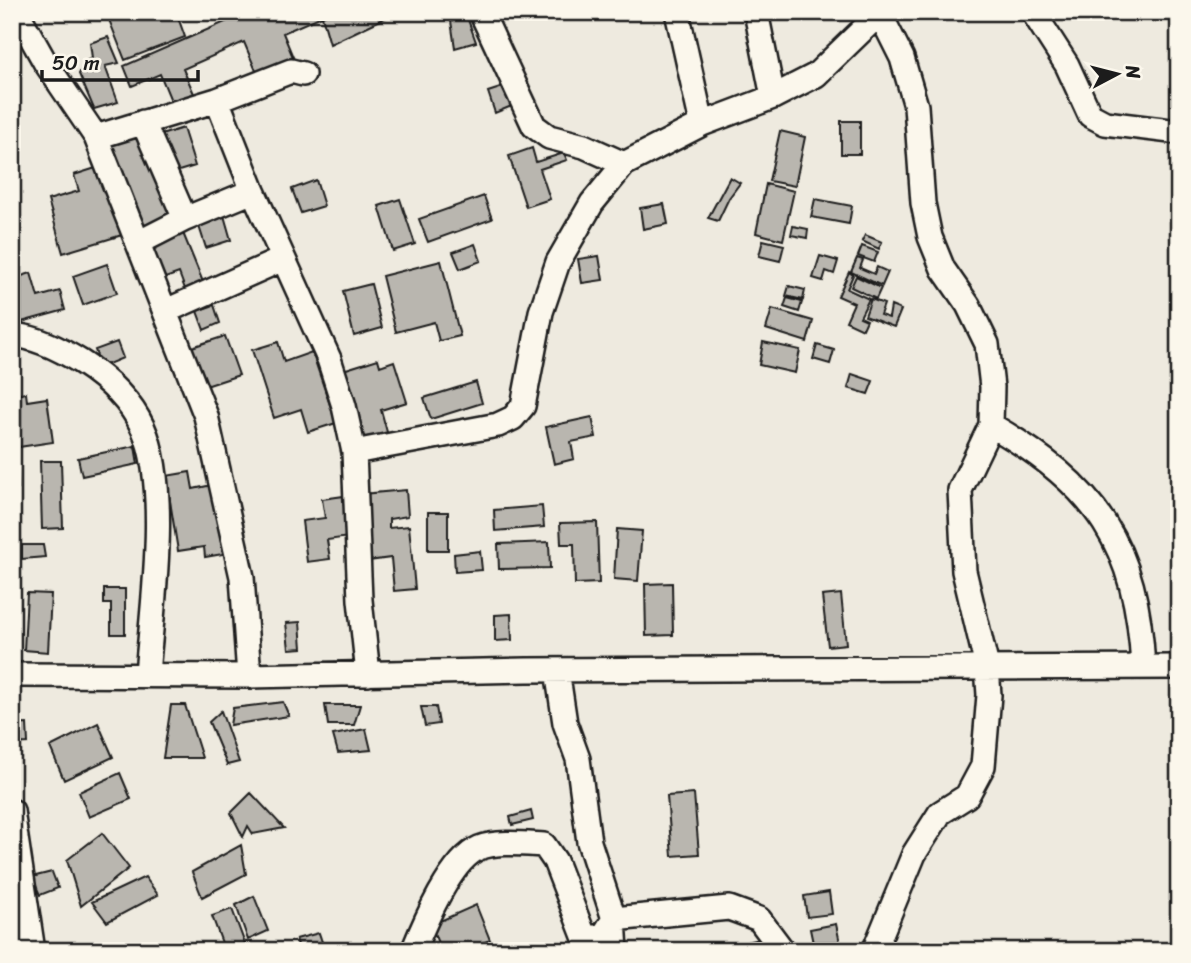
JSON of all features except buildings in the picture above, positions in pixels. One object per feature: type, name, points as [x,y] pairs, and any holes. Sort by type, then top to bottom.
[{"type":"street","points":[[17,12],[96,137],[206,416],[242,577],[250,676]]},
{"type":"street","points":[[481,12],[534,126],[549,137],[584,146],[624,164]]},
{"type":"street","points":[[677,12],[702,124]]},
{"type":"street","points":[[756,12],[773,97]]},
{"type":"street","points":[[1033,12],[1067,65],[1090,115],[1105,123],[1179,132]]},
{"type":"street","points":[[354,452],[498,425],[513,418],[523,406],[541,312],[558,262],[592,203],[624,164],[702,124],[773,97],[816,75],[880,13],[902,58],[916,106],[923,203],[930,237],[943,269],[968,305],[987,344],[992,387],[991,425],[960,489],[964,571],[987,667],[989,695],[983,766],[967,796],[940,813],[914,854],[874,951]]},
{"type":"street","points":[[96,137],[218,100],[290,71],[303,74]]},
{"type":"street","points":[[218,100],[253,191],[329,359],[354,452],[360,600],[368,674]]},
{"type":"street","points":[[143,122],[185,219]]},
{"type":"street","points":[[138,243],[185,219],[253,191]]},
{"type":"street","points":[[166,311],[283,259]]},
{"type":"street","points":[[12,335],[29,336],[67,353],[109,380],[143,428],[153,470],[157,519],[147,674]]},
{"type":"street","points":[[991,425],[1028,446],[1070,481],[1101,514],[1134,589],[1143,667]]},
{"type":"street","points":[[12,675],[250,676],[557,670],[1179,667]]},
{"type":"street","points":[[557,670],[565,723],[578,759],[589,842],[614,919],[616,951]]},
{"type":"street","points":[[12,811],[33,951]]},
{"type":"street","points":[[413,951],[446,881],[479,848],[516,844],[544,845],[555,861],[584,936],[602,938],[614,919]]},
{"type":"street","points":[[614,919],[729,908],[759,919],[783,951]]}]
